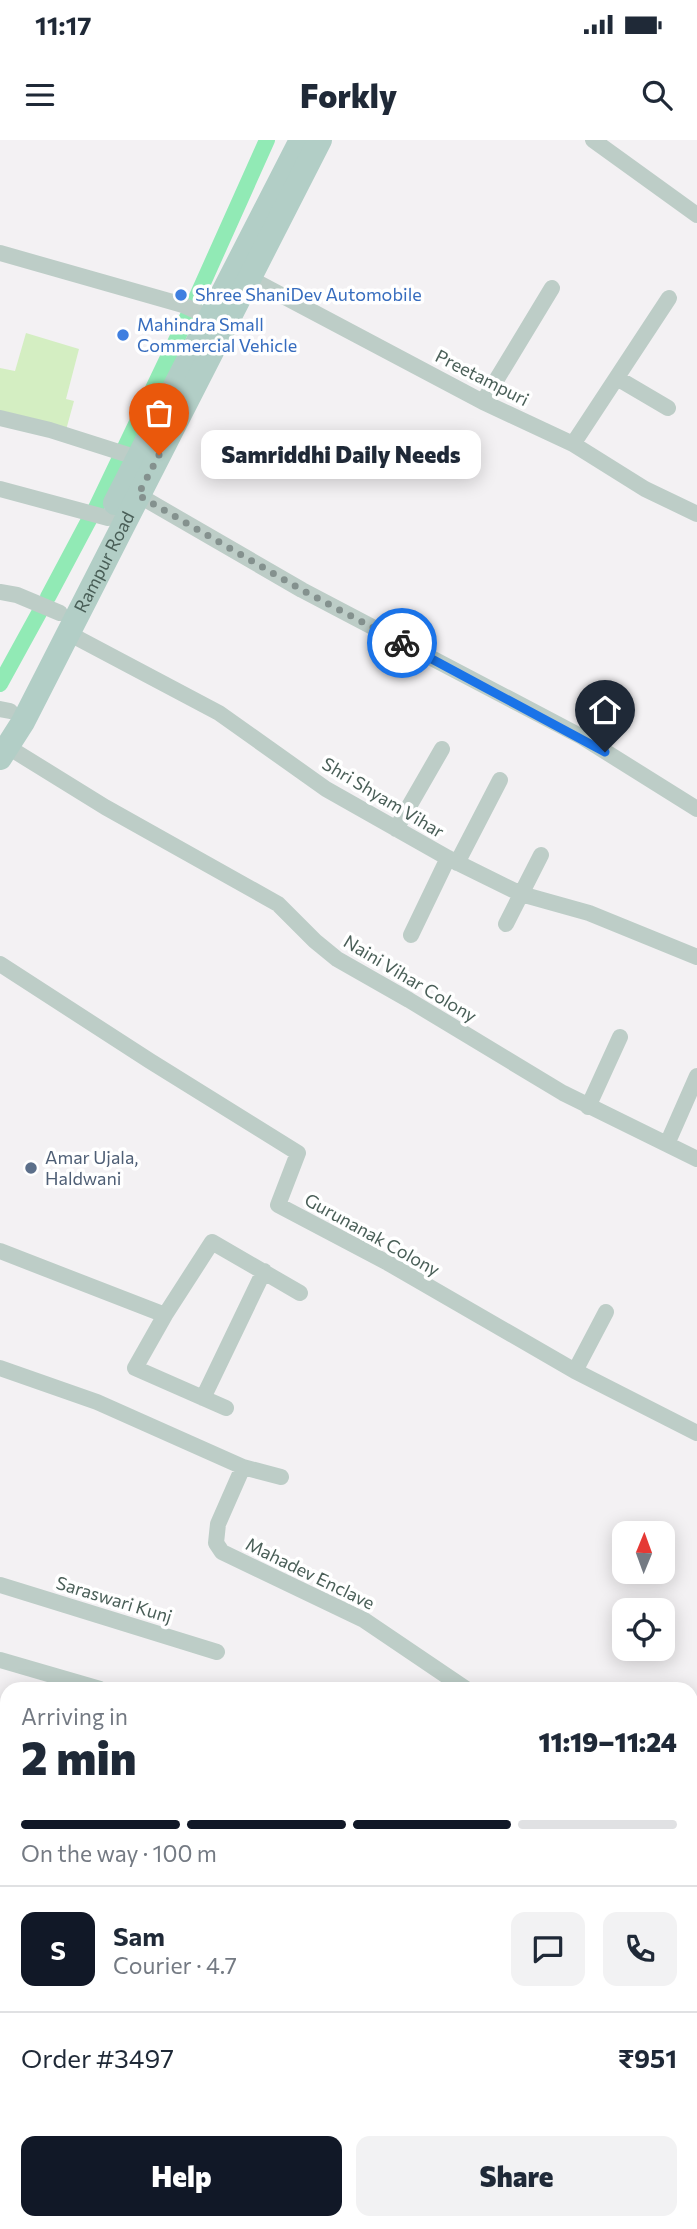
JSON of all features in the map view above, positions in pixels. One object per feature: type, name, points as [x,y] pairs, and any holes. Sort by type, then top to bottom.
[{"type":"main road","points":[[4,731],[64,623],[108,518],[128,454],[197,311],[301,140]]},
{"type":"main road","name":"Rampur Road","points":[[4,731],[138,495],[320,140]]},
{"type":"street","points":[[593,140],[697,215]]},
{"type":"street","points":[[0,253],[197,311]]},
{"type":"street","name":"Preetampuri","points":[[250,278],[483,402],[573,444],[645,489],[697,514]]},
{"type":"street","points":[[483,402],[552,288]]},
{"type":"street","points":[[573,444],[669,298]]},
{"type":"street","points":[[617,378],[668,408]]},
{"type":"street","points":[[0,418],[128,454]]},
{"type":"street","points":[[0,489],[108,518]]},
{"type":"street","points":[[138,495],[302,590],[582,737],[697,809]]},
{"type":"street","name":"Shri Shyam Vihar","points":[[0,592],[17,595],[219,713],[326,789],[452,860],[521,894],[589,914],[697,957]]},
{"type":"street","name":"Naini Vihar Colony","points":[[4,731],[105,807],[278,904],[337,959],[588,1107],[697,1159]]},
{"type":"street","points":[[396,829],[442,749]]},
{"type":"street","points":[[411,935],[500,780]]},
{"type":"street","points":[[506,923],[541,855]]},
{"type":"street","name":"Gurunanak Colony","points":[[0,964],[299,1153],[278,1205],[388,1263],[575,1371],[697,1433]]},
{"type":"street","points":[[588,1107],[620,1037]]},
{"type":"street","points":[[667,1144],[697,1076]]},
{"type":"street","points":[[226,1408],[135,1368],[165,1315],[212,1242],[300,1293]]},
{"type":"street","points":[[0,1251],[165,1315]]},
{"type":"street","points":[[203,1398],[264,1271]]},
{"type":"street","points":[[575,1371],[606,1312]]},
{"type":"street","points":[[0,1368],[97,1402],[243,1467],[281,1477]]},
{"type":"street","name":"Mahadev Enclave","points":[[243,1467],[218,1524],[216,1543],[222,1552],[363,1620],[456,1682]]},
{"type":"street","name":"Saraswari Kunj","points":[[0,1585],[216,1652]]},
{"type":"street","points":[[0,1660],[76,1682]]},
{"type":"green space","points":[[26,333],[79,349],[66,399],[74,401],[66,430],[0,414],[0,368],[15,371]]},
{"type":"waterway","points":[[96,508],[194,303],[267,140]]},
{"type":"waterway","points":[[48,597],[90,518]]},
{"type":"waterway","points":[[0,684],[39,613]]},
{"type":"way so far","points":[[159,455],[138,495],[302,590],[402,643]]},
{"type":"place","name":"Shree ShaniDev Automobile","points":[[181,295]]},
{"type":"place","name":"Mahindra Small Commercial Vehicle","points":[[123,335]]},
{"type":"place","name":"Samriddhi Daily Needs","points":[[159,455]]},
{"type":"place","name":"Amar Ujala, Haldwani","points":[[31,1168]]},
{"type":"route","points":[[402,643],[582,737],[605,752]]}]
